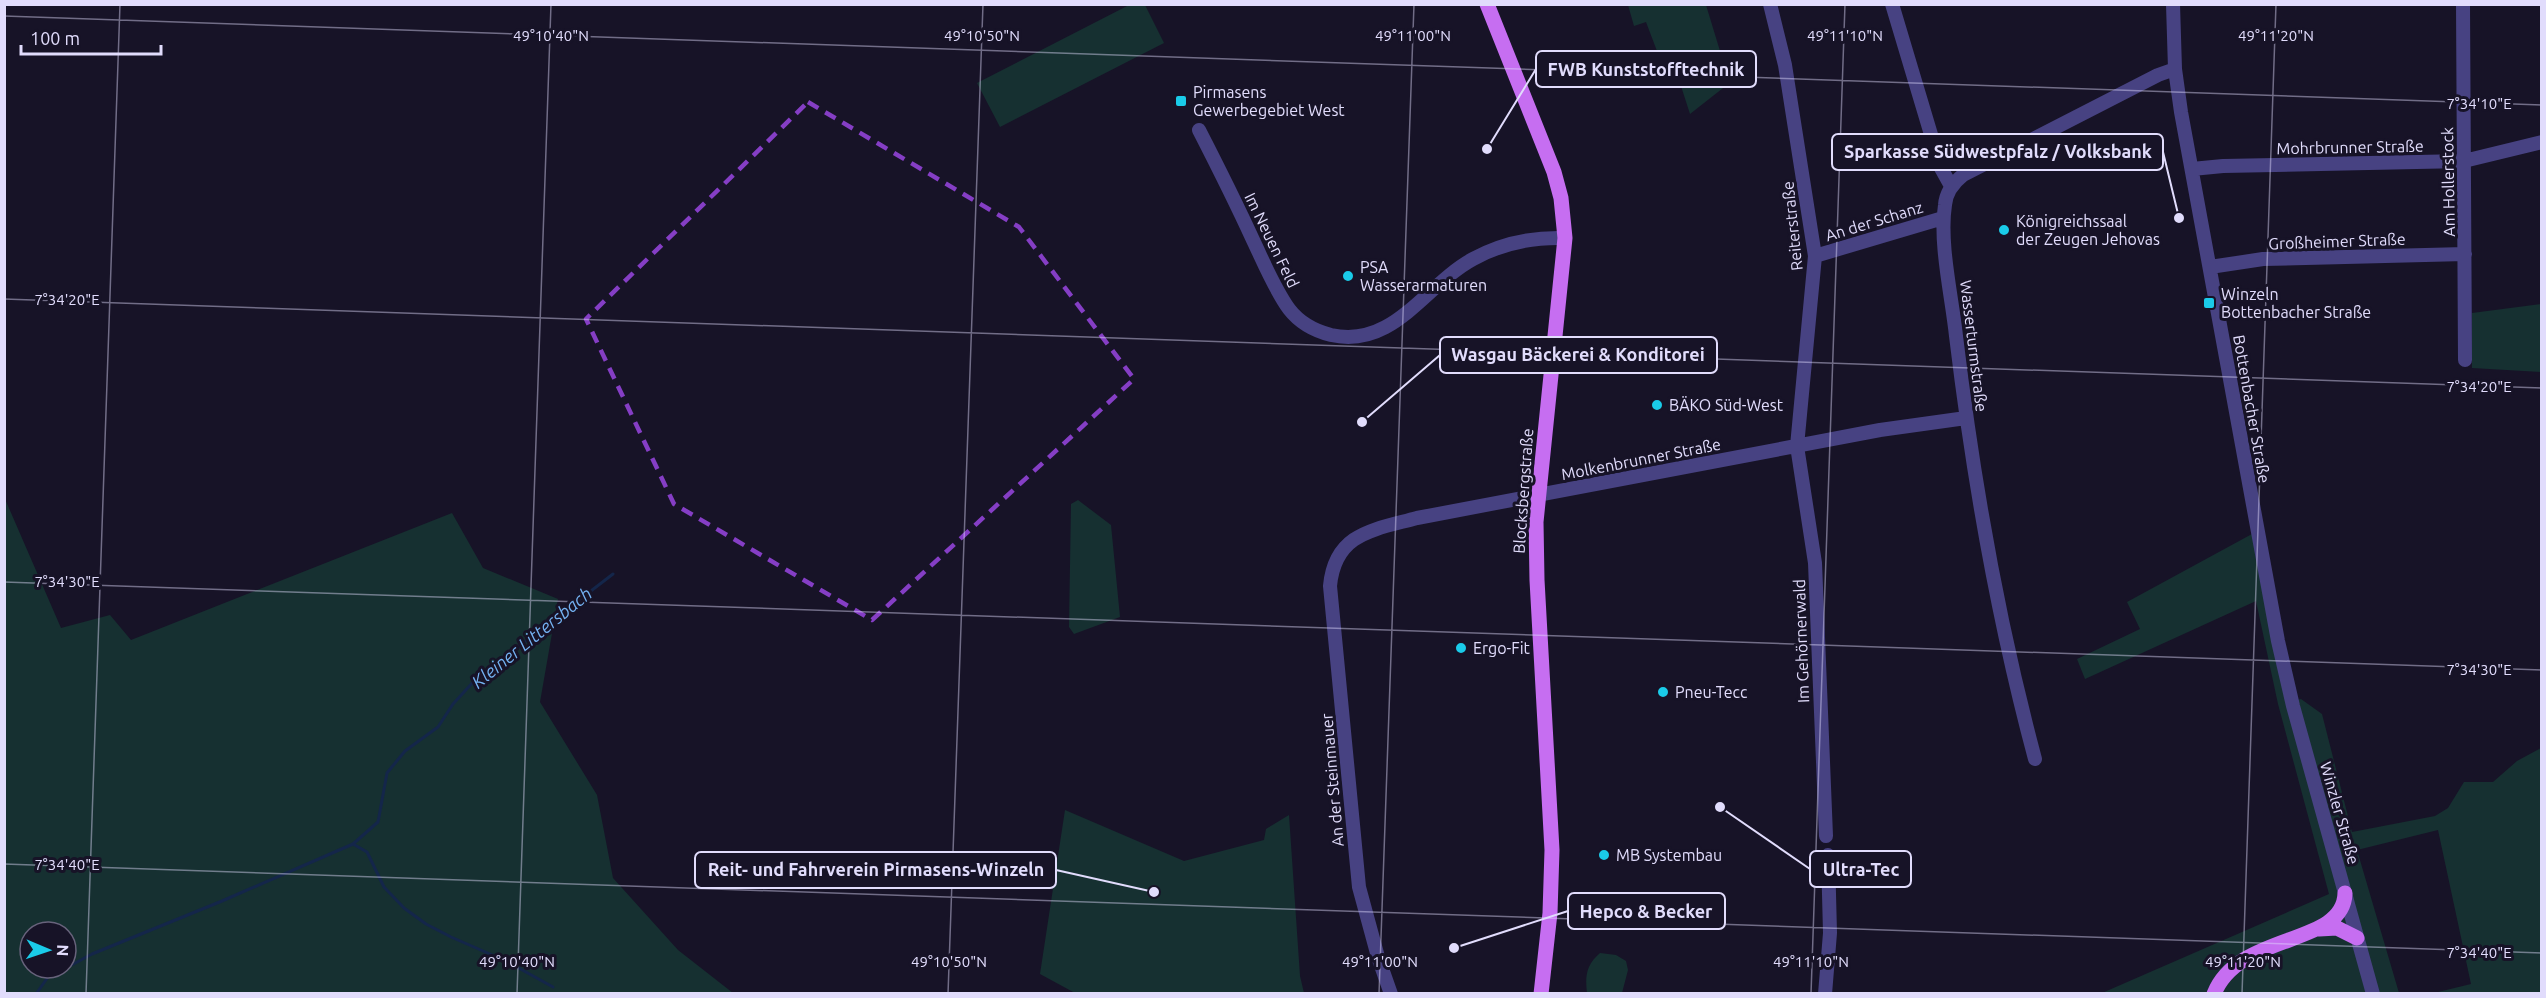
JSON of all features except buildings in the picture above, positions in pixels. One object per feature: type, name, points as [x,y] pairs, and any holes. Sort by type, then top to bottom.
[{"type":"main road","name":"Blocksbergstraße","points":[[1487,4],[1554,172],[1561,198],[1565,238],[1538,496],[1537,580],[1552,850],[1550,913],[1541,993]]},
{"type":"main road","points":[[2214,993],[2227,972],[2245,957],[2330,923],[2342,910],[2345,893]]},
{"type":"main road","points":[[2319,929],[2337,928],[2357,938]]},
{"type":"street","name":"Reiterstraße","points":[[1770,4],[1787,75],[1815,256],[1797,446]]},
{"type":"street","points":[[1892,4],[1941,168],[1951,186],[1963,175],[2158,75],[2175,69]]},
{"type":"street","name":"Bottenbacher Straße","points":[[2173,4],[2175,69],[2278,641]]},
{"type":"street","name":"Am Hollerstock","points":[[2463,4],[2465,360]]},
{"type":"street","name":"Im Neuen Feld","points":[[1199,130],[1279,293],[1299,320],[1328,334],[1356,336],[1386,328],[1407,313],[1456,270],[1488,251],[1522,240],[1565,238]]},
{"type":"street","name":"Mohrbrunner Straße","points":[[2192,169],[2223,166],[2464,161],[2541,142]]},
{"type":"street","name":"Wasserturmstraße","points":[[1951,186],[1943,218],[1966,418],[2007,642],[2036,759]]},
{"type":"street","name":"An der Schanz","points":[[1815,256],[1943,218]]},
{"type":"street","name":"Großheimer Straße","points":[[2210,267],[2263,259],[2465,254]]},
{"type":"street","name":"Molkenbrunner Straße","points":[[1335,560],[1340,551],[1360,534],[1417,518],[1880,430],[1966,418]]},
{"type":"street","name":"Im Gehörnerwald","points":[[1797,446],[1815,563],[1826,836]]},
{"type":"street","name":"An der Steinmauer","points":[[1335,560],[1330,586],[1359,887],[1378,957],[1391,993]]},
{"type":"street","name":"Winzler Straße","points":[[2278,641],[2293,706],[2373,993]]},
{"type":"street","points":[[1825,993],[1830,933],[1828,855]]},
{"type":"highlighted area","points":[[808,102],[1019,227],[1134,379],[872,620],[674,504],[586,319]]},
{"type":"green space","points":[[1131,4],[1145,5],[1164,43],[1000,127],[977,83]]},
{"type":"green space","points":[[1628,5],[1706,5],[1720,51],[1729,52],[1735,75],[1732,81],[1690,114],[1680,83],[1671,88],[1646,22],[1634,26]]},
{"type":"green space","points":[[2541,304],[2541,372],[2472,368],[2472,313]]},
{"type":"green space","points":[[5,499],[61,628],[110,615],[131,640],[452,513],[483,568],[558,599],[540,702],[597,795],[613,878],[678,950],[733,993],[5,993]]},
{"type":"green space","points":[[1078,500],[1111,525],[1120,617],[1074,634],[1069,627],[1071,504]]},
{"type":"green space","points":[[2252,534],[2287,702],[2301,699],[2322,714],[2352,832],[2435,816],[2448,808],[2464,782],[2493,782],[2517,761],[2541,748],[2541,993],[2434,993],[2471,984],[2438,830],[2357,850],[2399,993],[2102,993],[2329,894],[2278,704],[2256,601],[2085,679],[2077,659],[2140,629],[2127,602]]},
{"type":"green space","points":[[1065,810],[1184,861],[1264,840],[1266,829],[1289,815],[1300,976],[1304,993],[1075,993],[1040,974]]},
{"type":"green space","points":[[1600,953],[1616,955],[1626,961],[1628,970],[1622,993],[1587,993],[1588,971]]},
{"type":"waterway","name":"Kleiner Littersbach","points":[[78,962],[353,844],[378,822],[387,773],[405,751],[438,727],[453,704],[475,680],[613,574]]},
{"type":"waterway","name":"Kleiner Littersbach","points":[[353,844],[367,852],[384,887],[404,908],[426,924],[506,961],[553,987]]},
{"type":"waterway","name":"Kleiner Littersbach","points":[[36,994],[46,980]]},
{"type":"place","name":"Pirmasens Gewerbegebiet West","points":[[1181,101]]},
{"type":"place","name":"FWB Kunststofftechnik","points":[[1487,149]]},
{"type":"place","name":"Sparkasse Südwestpfalz / Volksbank","points":[[2179,218]]},
{"type":"place","name":"Königreichssaal der Zeugen Jehovas","points":[[2004,230]]},
{"type":"place","name":"PSA Wasserarmaturen","points":[[1348,276]]},
{"type":"place","name":"Winzeln Bottenbacher Straße","points":[[2209,303]]},
{"type":"place","name":"BÄKO Süd-West","points":[[1657,405]]},
{"type":"place","name":"Wasgau Bäckerei & Konditorei","points":[[1362,422]]},
{"type":"place","name":"Ergo-Fit","points":[[1461,648]]},
{"type":"place","name":"Pneu-Tecc","points":[[1663,692]]},
{"type":"place","name":"Ultra-Tec","points":[[1720,807]]},
{"type":"place","name":"MB Systembau","points":[[1604,855]]},
{"type":"place","name":"Reit- und Fahrverein Pirmasens-Winzeln","points":[[1154,892]]},
{"type":"place","name":"Hepco & Becker","points":[[1454,948]]}]
